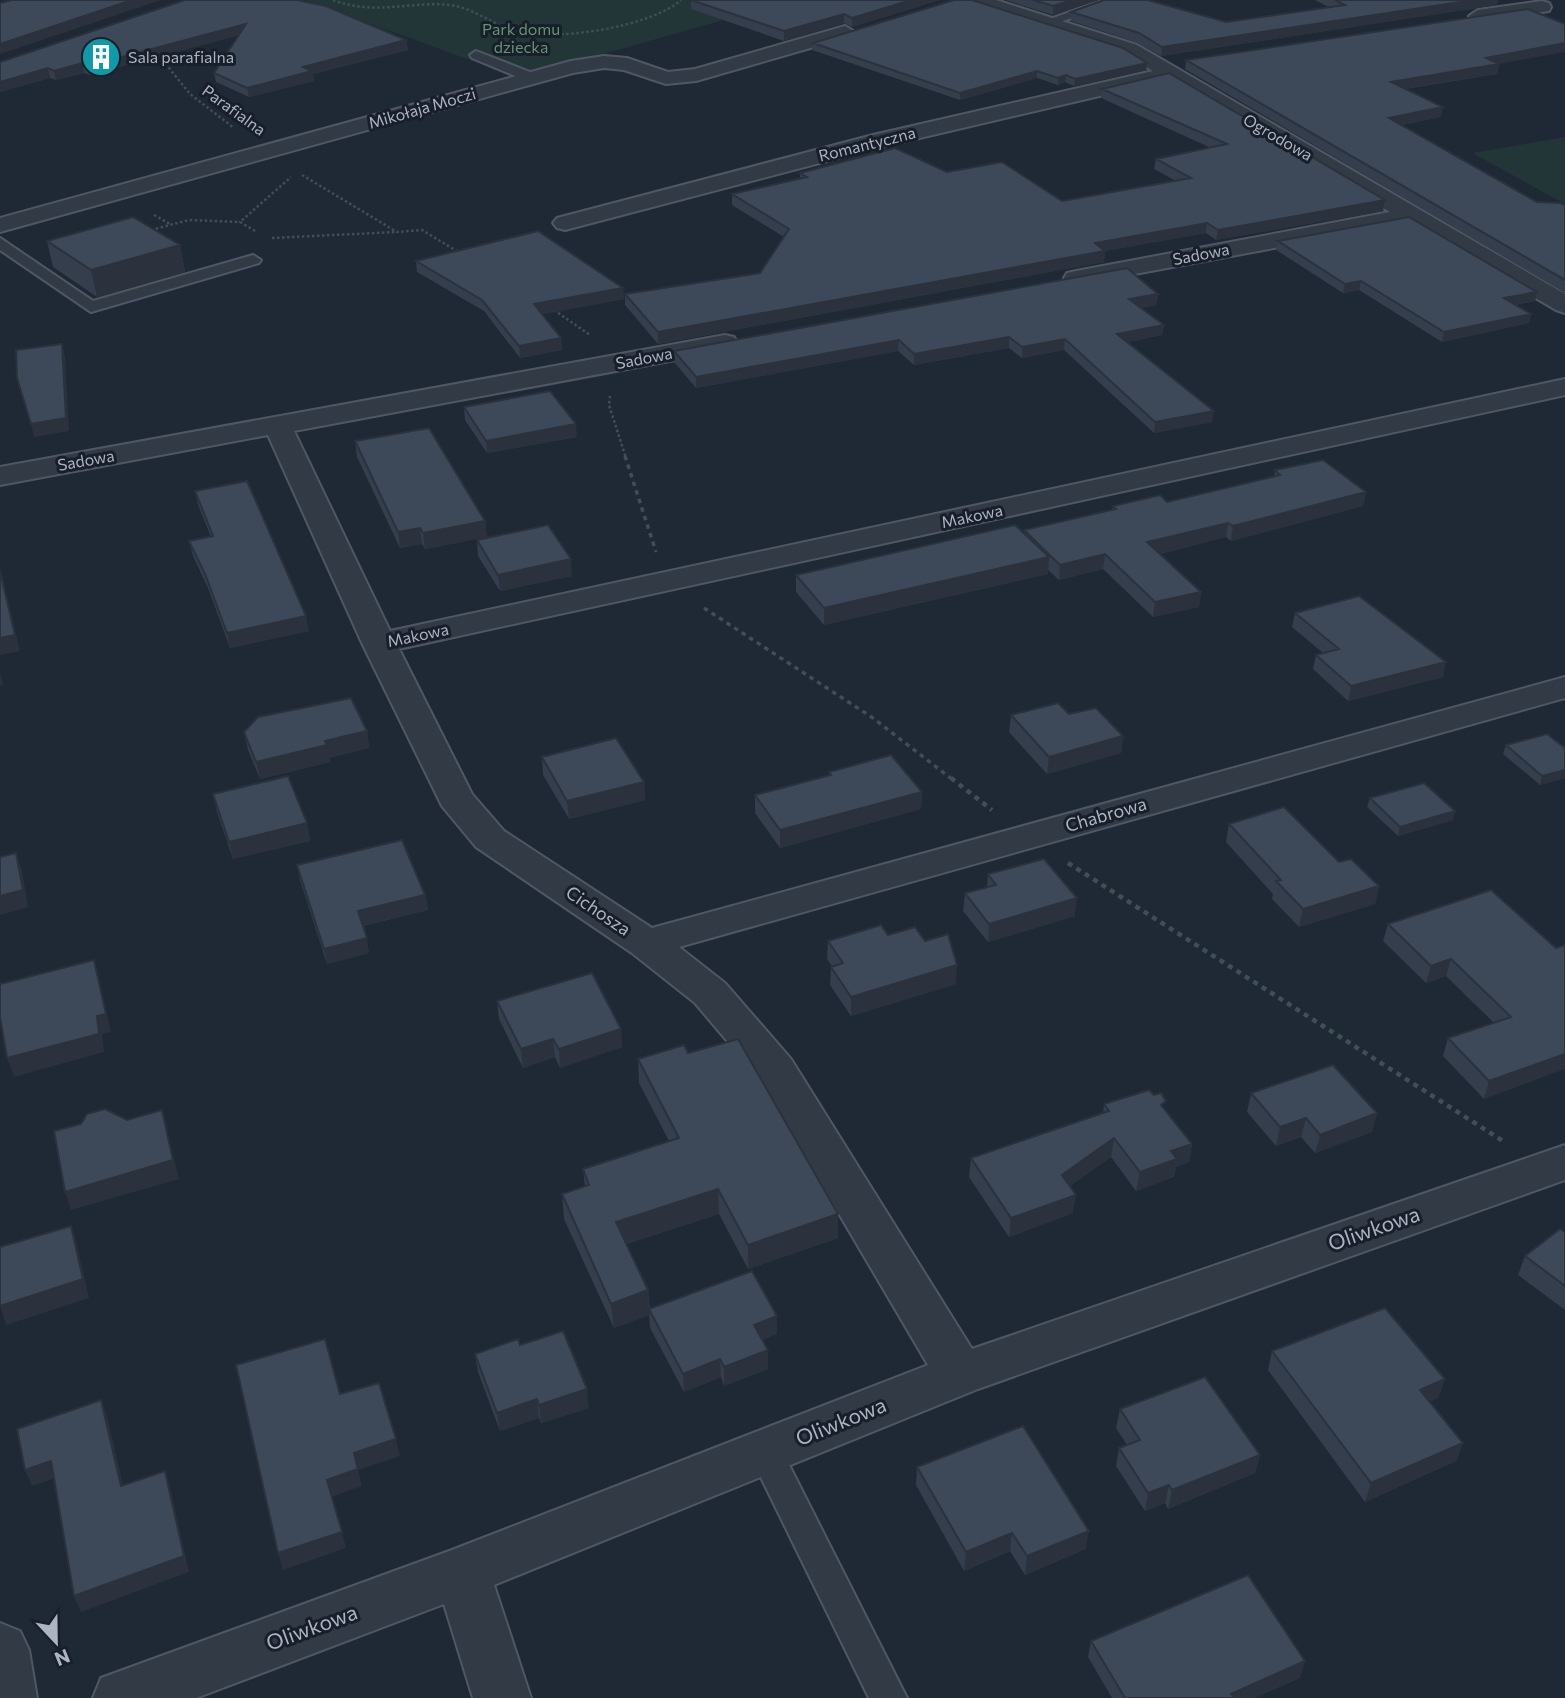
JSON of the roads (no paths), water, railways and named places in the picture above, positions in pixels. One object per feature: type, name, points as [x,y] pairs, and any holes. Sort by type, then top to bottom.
[{"type":"street","name":"Ogrodowa","points":[[977,0],[1100,38],[1171,66],[1412,215],[1565,305]]},
{"type":"street","points":[[1459,19],[1542,7]]},
{"type":"street","name":"Mikołaja Moczi","points":[[0,225],[530,77],[604,62],[626,64],[666,78],[696,75],[845,32]]},
{"type":"street","name":"Romantyczna","points":[[565,223],[1171,66]]},
{"type":"street","name":"Sadowa","points":[[1045,284],[1412,215]]},
{"type":"street","name":"Sadowa","points":[[0,476],[746,339]]},
{"type":"street","name":"Makowa","points":[[379,643],[1565,387]]},
{"type":"street","name":"Cichosza","points":[[278,426],[455,798],[490,839],[646,943],[710,993],[776,1070],[960,1374]]},
{"type":"street","name":"Chabrowa","points":[[646,943],[1565,687]]},
{"type":"street","name":"Oliwkowa","points":[[122,1698],[462,1572],[960,1374],[1565,1162]]},
{"type":"street","points":[[462,1572],[502,1698]]},
{"type":"street","points":[[0,1650],[8,1698]]},
{"type":"lane","points":[[1048,22],[1115,0]]},
{"type":"lane","points":[[476,55],[530,77]]},
{"type":"lane","points":[[0,243],[90,307],[253,260]]},
{"type":"lane","points":[[765,1451],[888,1698]]},
{"type":"place","name":"Sala parafialna","points":[[101,57]]},
{"type":"park label","name":"Park domu dziecka","points":[[521,38]]}]
